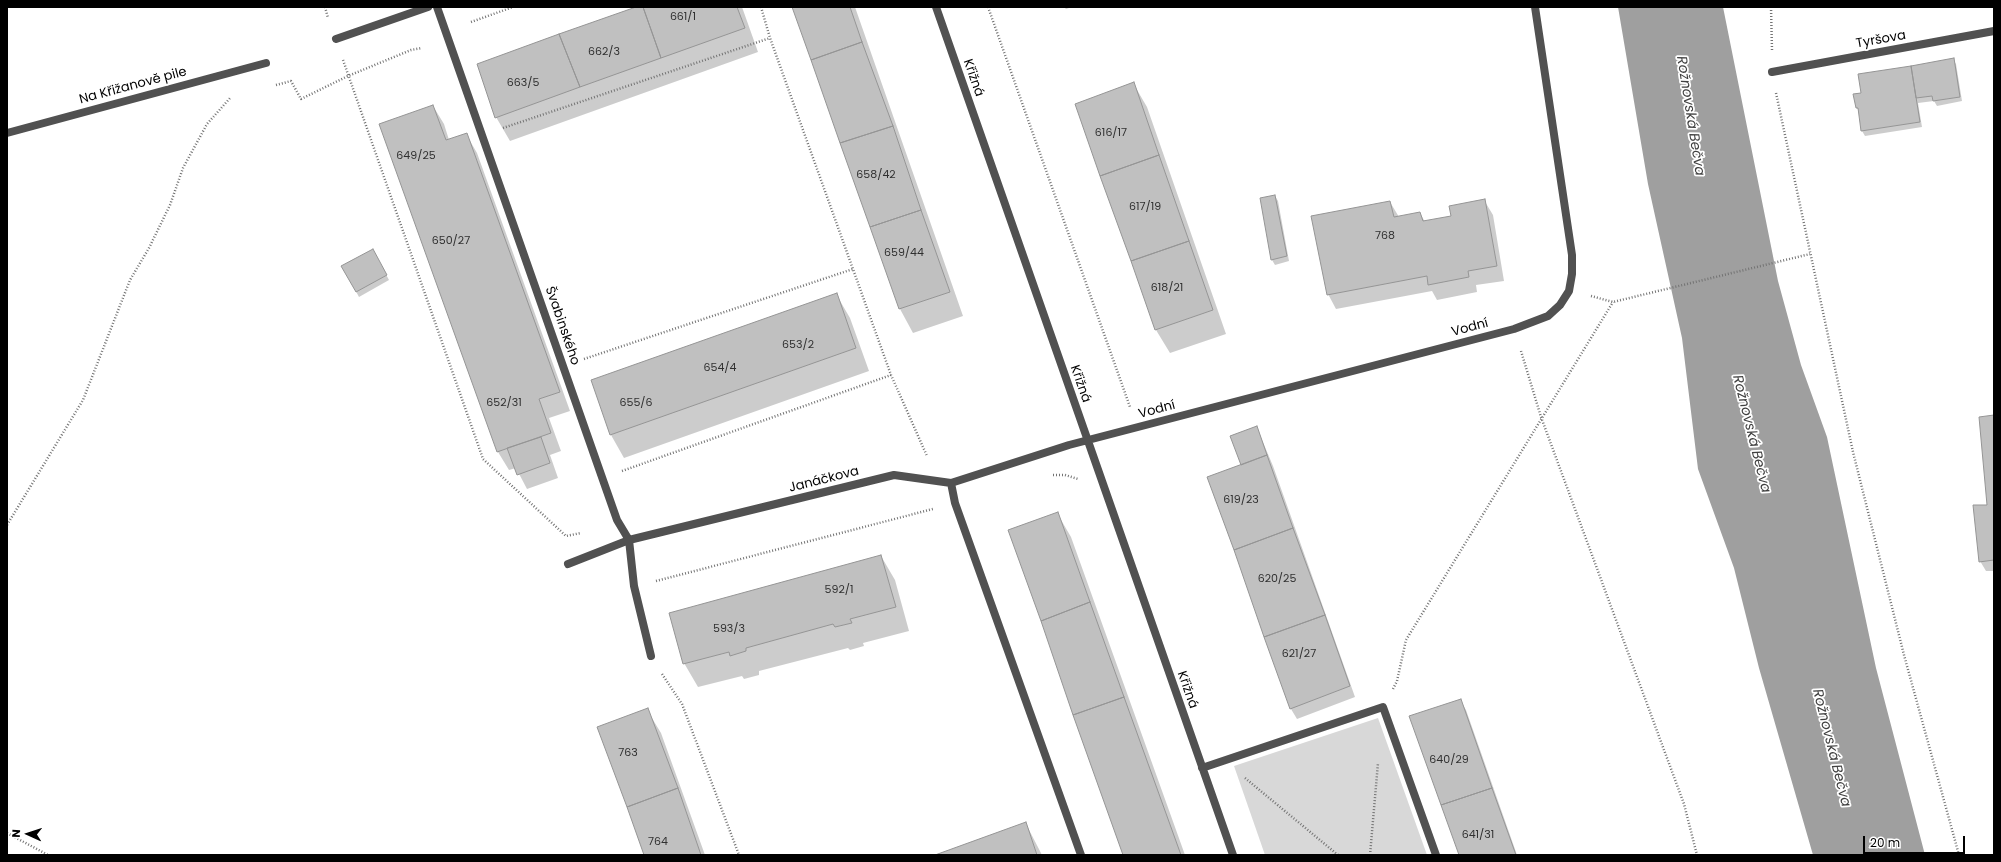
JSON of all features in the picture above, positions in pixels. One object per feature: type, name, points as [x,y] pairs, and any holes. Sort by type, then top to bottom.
[{"type":"street","points":[[336,39],[428,7]]},
{"type":"street","name":"Švabinského","points":[[437,7],[617,520],[629,540],[634,586],[650,656]]},
{"type":"street","name":"Křižná","points":[[936,7],[1233,855]]},
{"type":"street","name":"Vodní","points":[[1088,440],[1514,330],[1548,316],[1560,305],[1569,291],[1572,274],[1572,255],[1536,7]]},
{"type":"street","name":"Tyršova","points":[[1772,72],[1994,31]]},
{"type":"street","name":"Na Křižanově pile","points":[[7,133],[266,63]]},
{"type":"street","name":"Janáčkova","points":[[568,564],[629,540],[894,476],[951,482],[1088,440]]},
{"type":"street","points":[[951,482],[955,503],[1082,855]]},
{"type":"street","points":[[1202,768],[1383,707],[1436,855]]},
{"type":"path","points":[[471,22],[513,7]]},
{"type":"path","points":[[761,7],[770,38],[891,375],[938,480]]},
{"type":"path","points":[[988,7],[1132,413],[1127,430]]},
{"type":"path","points":[[1771,7],[1772,72],[1853,452],[1904,655],[1959,855]]},
{"type":"path","points":[[482,135],[770,38]]},
{"type":"path","points":[[336,39],[483,459],[566,536],[582,533]]},
{"type":"path","points":[[254,66],[258,88],[291,81],[301,99],[348,76],[411,50],[422,48]]},
{"type":"path","points":[[7,526],[82,400],[130,280],[149,248],[170,205],[183,168],[207,124],[230,97],[237,95]]},
{"type":"path","points":[[1383,707],[1397,681],[1406,640],[1541,417],[1613,302],[1810,254]]},
{"type":"path","points":[[563,366],[853,268]]},
{"type":"path","points":[[1514,330],[1541,417],[1684,804],[1697,855]]},
{"type":"path","points":[[603,478],[891,375]]},
{"type":"path","points":[[1046,475],[1065,475],[1081,480]]},
{"type":"path","points":[[652,582],[955,503]]},
{"type":"path","points":[[650,656],[682,704],[739,855]]},
{"type":"path","points":[[1225,761],[1338,855]]},
{"type":"path","points":[[1370,855],[1378,762]]},
{"type":"path","points":[[7,833],[48,855]]},
{"type":"shaded area","points":[[1378,718],[1427,855],[1265,855],[1234,766]]},
{"type":"water","name":"Rožnovská Bečva","points":[[1618,7],[1723,7],[1778,281],[1801,365],[1827,437],[1876,668],[1925,855],[1813,855],[1759,668],[1734,568],[1698,469],[1682,338],[1648,184]]},
{"type":"building","points":[[636,7],[643,7],[661,58],[580,87],[559,34]]},
{"type":"building","points":[[643,7],[737,7],[745,28],[661,58]]},
{"type":"building","points":[[792,7],[850,7],[862,42],[811,60]]},
{"type":"building","points":[[559,34],[580,87],[495,118],[477,64]]},
{"type":"building","points":[[862,42],[893,126],[840,143],[811,60]]},
{"type":"building","points":[[1954,58],[1960,97],[1933,101],[1932,96],[1916,98],[1911,66]]},
{"type":"building","points":[[1911,66],[1920,122],[1861,131],[1858,108],[1856,108],[1853,94],[1861,93],[1858,74]]},
{"type":"building","points":[[1134,82],[1159,155],[1100,176],[1075,104]]},
{"type":"building","points":[[433,105],[446,140],[467,133],[560,392],[539,399],[551,433],[497,452],[379,124]]},
{"type":"building","points":[[893,126],[921,210],[870,227],[840,143]]},
{"type":"building","points":[[1159,155],[1189,241],[1131,261],[1100,176]]},
{"type":"building","points":[[1275,195],[1287,256],[1271,260],[1260,198]]},
{"type":"building","points":[[1485,199],[1497,266],[1468,271],[1469,277],[1428,285],[1427,276],[1327,295],[1311,216],[1390,201],[1394,217],[1420,212],[1423,221],[1451,216],[1449,206]]},
{"type":"building","points":[[921,210],[950,292],[899,309],[870,227]]},
{"type":"building","points":[[1189,241],[1213,310],[1155,330],[1131,261]]},
{"type":"building","points":[[373,249],[387,275],[356,292],[341,266]]},
{"type":"building","points":[[837,293],[856,348],[610,435],[591,380]]},
{"type":"building","points":[[1994,415],[1994,560],[1979,562],[1973,505],[1987,505],[1979,417]]},
{"type":"building","points":[[1257,426],[1267,455],[1241,465],[1230,436]]},
{"type":"building","points":[[541,437],[550,463],[517,475],[507,448]]},
{"type":"building","points":[[1267,455],[1293,528],[1234,550],[1207,477]]},
{"type":"building","points":[[1058,512],[1090,602],[1041,621],[1008,530]]},
{"type":"building","points":[[1293,528],[1325,615],[1264,637],[1234,550]]},
{"type":"building","points":[[881,555],[896,607],[850,619],[852,623],[835,627],[833,624],[746,648],[746,651],[730,656],[729,652],[683,664],[669,613]]},
{"type":"building","points":[[1090,602],[1124,697],[1073,715],[1041,621]]},
{"type":"building","points":[[1325,615],[1350,686],[1290,709],[1264,637]]},
{"type":"building","points":[[1124,697],[1181,855],[1123,855],[1073,715]]},
{"type":"building","points":[[1461,699],[1492,788],[1441,805],[1409,716]]},
{"type":"building","points":[[648,708],[678,788],[627,807],[597,727]]},
{"type":"building","points":[[678,788],[701,855],[644,855],[627,807]]},
{"type":"building","points":[[1492,788],[1516,855],[1459,855],[1441,805]]},
{"type":"building","points":[[1026,822],[1037,855],[935,855]]}]
